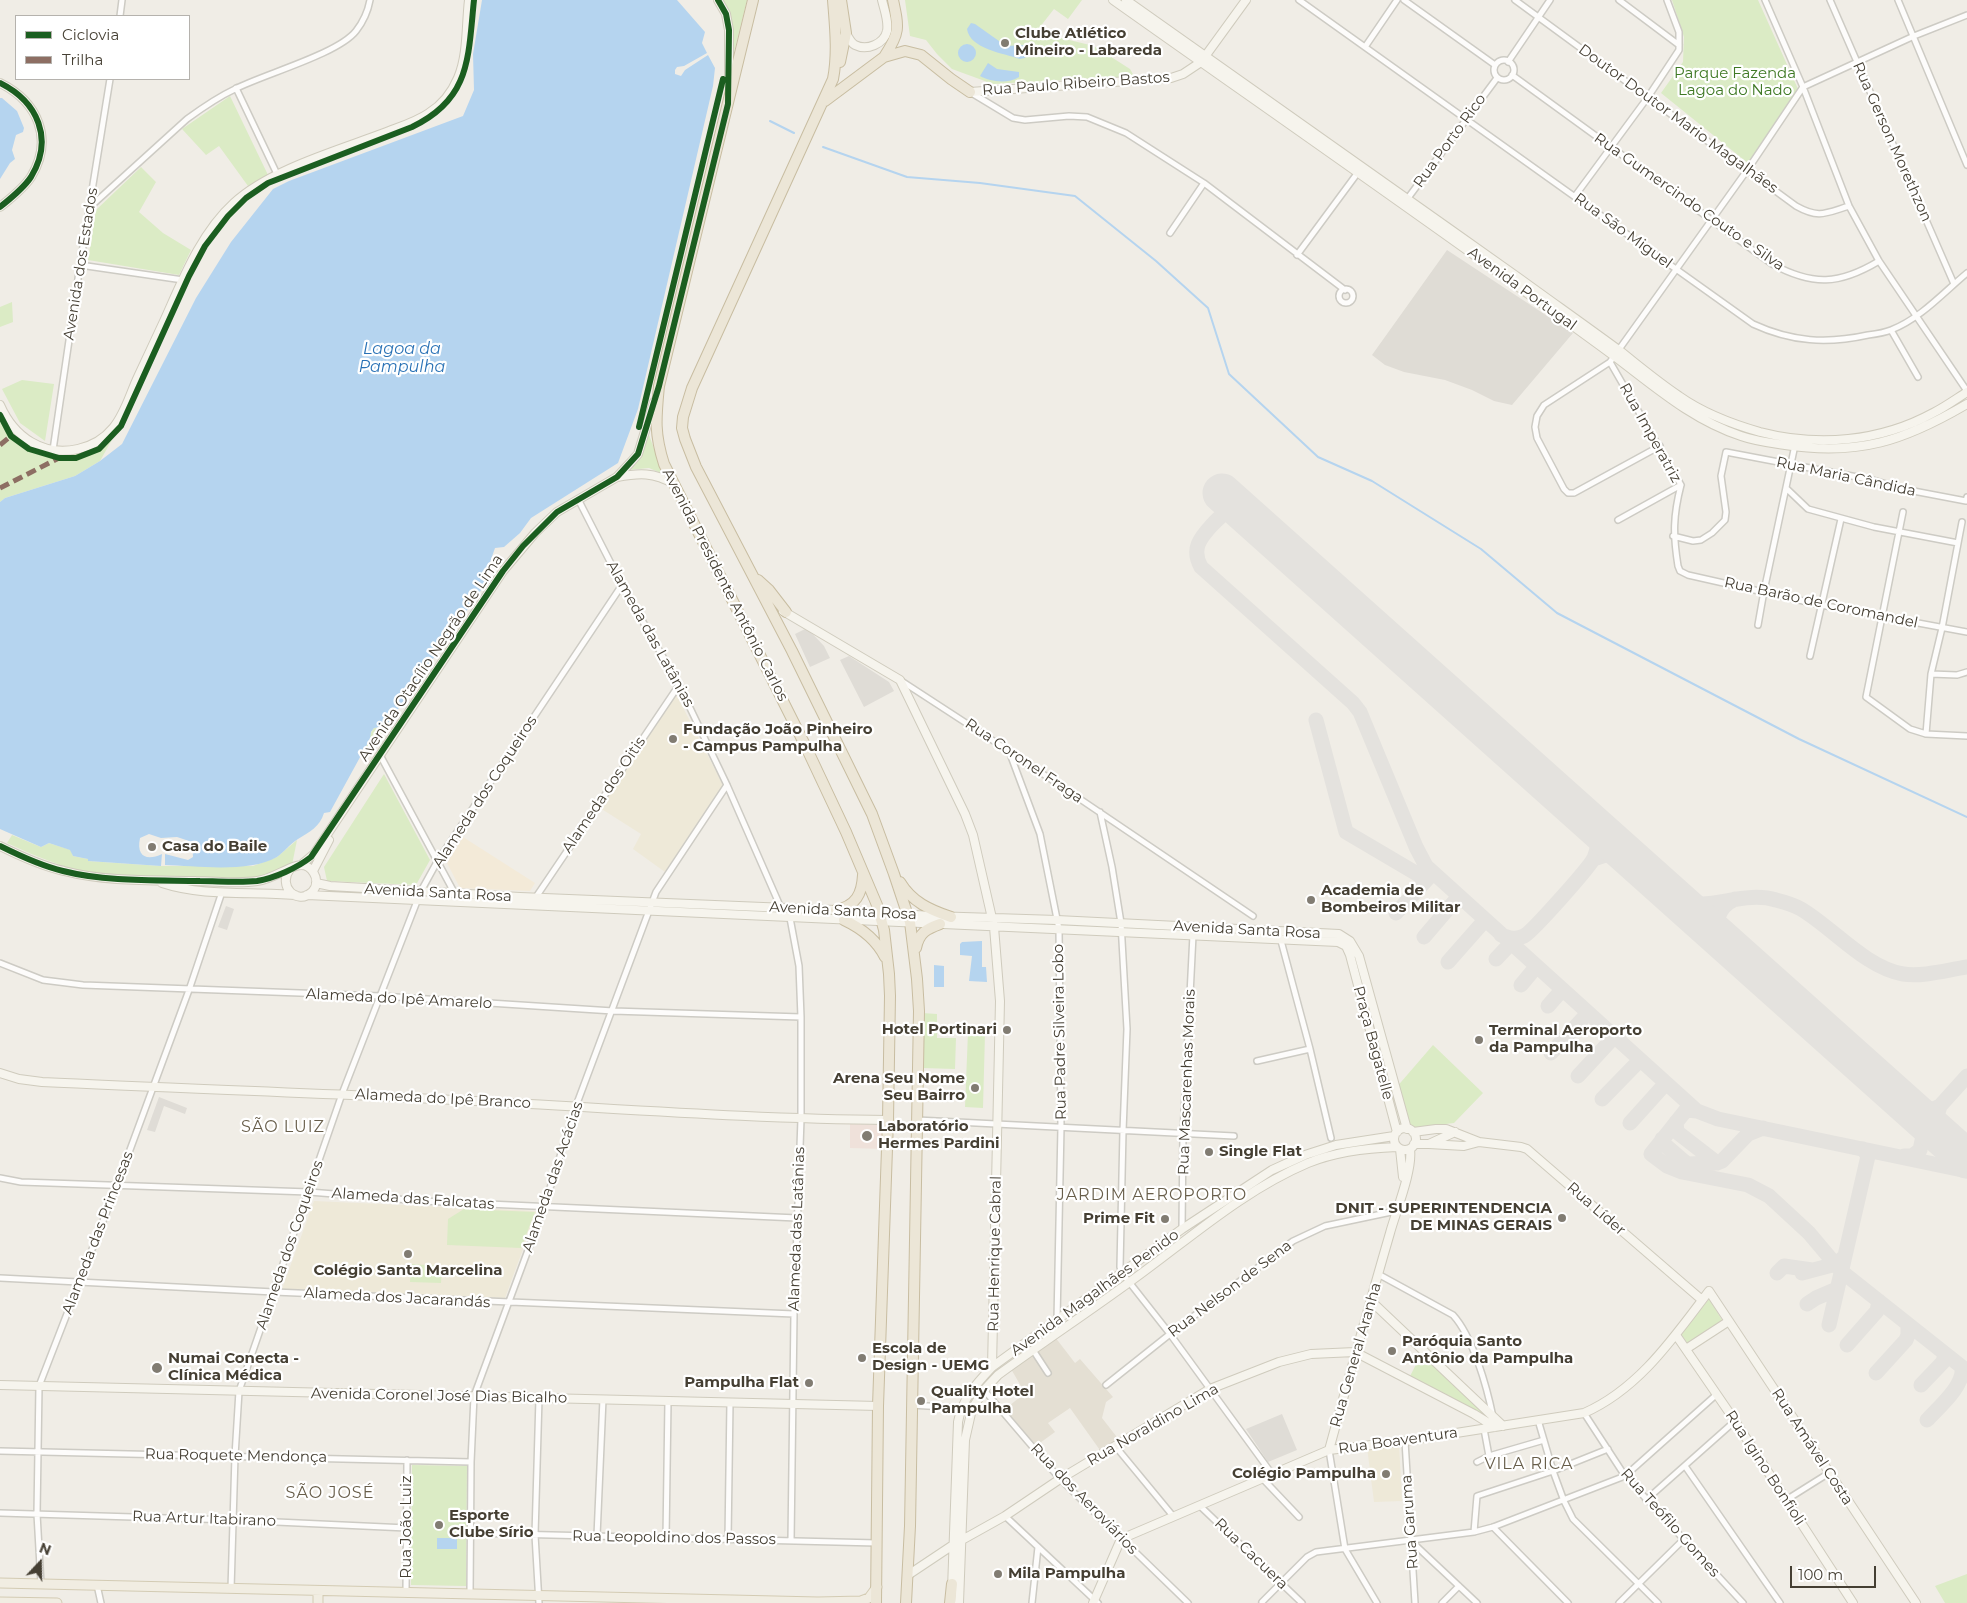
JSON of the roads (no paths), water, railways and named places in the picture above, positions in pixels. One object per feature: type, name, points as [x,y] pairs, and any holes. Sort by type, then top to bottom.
[{"type":"highway","name":"Avenida Presidente Antônio Carlos","points":[[753,0],[659,386],[655,423],[656,436],[664,464],[806,747],[846,832],[881,916],[888,962],[890,996],[888,1120],[878,1406],[876,1603]]},
{"type":"highway","points":[[833,0],[836,65],[833,79]]},
{"type":"highway","points":[[833,79],[841,58],[846,33],[841,0]]},
{"type":"highway","points":[[884,57],[896,36],[898,28],[893,0]]},
{"type":"highway","points":[[824,102],[884,57],[905,50],[921,55],[970,92]]},
{"type":"highway","name":"Avenida Presidente Antônio Carlos","points":[[833,79],[686,406],[682,417],[682,428],[696,467],[777,622],[872,814],[909,918],[919,1011],[906,1603]]},
{"type":"highway","points":[[752,574],[769,590],[787,613]]},
{"type":"highway","points":[[836,910],[845,908],[856,901],[862,886],[863,872]]},
{"type":"highway","points":[[894,874],[905,890],[919,903],[936,912],[952,917]]},
{"type":"highway","points":[[844,920],[867,934],[881,950],[888,962]]},
{"type":"highway","points":[[914,954],[920,936],[928,928],[940,924]]},
{"type":"highway","points":[[951,1603],[952,1584]]},
{"type":"main road","points":[[0,1583],[470,1595],[538,1599],[686,1599],[818,1602],[859,1602],[869,1598],[877,1586]]},
{"type":"main road","points":[[318,1591],[318,1603]]},
{"type":"main road","points":[[686,1599],[704,1603]]},
{"type":"main road","points":[[0,1602],[57,1603]]},
{"type":"street","points":[[120,15],[122,0]]},
{"type":"street","points":[[90,207],[186,119],[236,88],[335,46],[355,32],[368,12],[370,0]]},
{"type":"street","points":[[0,405],[14,429],[30,442],[40,447],[67,451],[87,447],[97,442],[113,428],[122,416],[183,280],[210,232],[234,203],[277,174],[402,126],[429,113],[439,105],[453,88],[461,70],[469,0]]},
{"type":"street","points":[[718,0],[726,14],[730,30],[728,104]]},
{"type":"street","points":[[846,33],[852,43],[858,46],[870,47],[882,40],[888,29],[882,0]]},
{"type":"street","name":"Avenida Portugal","points":[[1113,0],[1203,59],[1406,201],[1614,356],[1680,397],[1723,420],[1819,449],[1844,449],[1907,436],[1967,404]]},
{"type":"street","name":"Avenida Portugal","points":[[1126,0],[1203,59]]},
{"type":"street","points":[[1203,59],[1246,0]]},
{"type":"street","name":"Rua São Miguel","points":[[1299,0],[1753,324],[1774,334],[1799,339],[1843,341],[1890,330],[1916,316],[1958,283],[1967,273]]},
{"type":"street","points":[[1365,47],[1397,0]]},
{"type":"street","points":[[1404,0],[1495,65]]},
{"type":"street","name":"Doutor Doutor Mario Magalhães","points":[[1515,0],[1796,206],[1809,213],[1822,214],[1849,206]]},
{"type":"street","points":[[1508,62],[1550,0]]},
{"type":"street","points":[[1619,0],[1679,45]]},
{"type":"street","points":[[1575,196],[1648,97],[1679,50],[1679,32],[1667,0]]},
{"type":"street","points":[[1765,0],[1803,87],[1849,206],[1879,261],[1916,316],[1944,353],[1967,392]]},
{"type":"street","name":"Rua Gerson Morethzon","points":[[1830,0],[1958,283]]},
{"type":"street","points":[[1898,0],[1967,165]]},
{"type":"street","points":[[1660,446],[1574,493],[1568,493],[1536,438],[1536,416],[1544,405],[1614,356],[1748,169],[1803,87],[1914,36],[1967,15]]},
{"type":"street","name":"Rua Paulo Ribeiro Bastos","points":[[970,92],[1171,78],[1183,74],[1203,59]]},
{"type":"street","points":[[1501,61],[1508,62],[1513,68],[1512,75],[1506,80],[1497,78],[1494,73],[1495,65],[1501,61]]},
{"type":"street","name":"Rua Gumercindo Couto e Silva","points":[[1512,75],[1772,264],[1792,274],[1813,279],[1841,279],[1859,273],[1879,261]]},
{"type":"street","name":"Rua Porto Rico","points":[[1406,201],[1497,78]]},
{"type":"street","name":"Avenida dos Estados","points":[[53,450],[110,80]]},
{"type":"street","points":[[0,83],[30,105],[39,121],[42,140],[41,150],[31,177],[18,192],[0,207]]},
{"type":"street","points":[[236,88],[277,174]]},
{"type":"street","points":[[970,92],[1013,118],[1025,120],[1069,116],[1087,117],[1126,133],[1204,183],[1345,290]]},
{"type":"street","points":[[1297,255],[1360,170]]},
{"type":"street","points":[[1170,233],[1204,183]]},
{"type":"street","points":[[80,265],[183,280]]},
{"type":"street","points":[[1890,330],[1918,377]]},
{"type":"street","name":"Rua Imperatriz","points":[[1614,356],[1681,485],[1676,502],[1673,536],[1678,566]]},
{"type":"street","name":"Avenida Otacílio Negrão de Lima","points":[[617,477],[638,454],[659,386]]},
{"type":"street","name":"Avenida Portugal","points":[[1796,442],[1843,440],[1883,434],[1933,414],[1967,392]]},
{"type":"street","points":[[1758,625],[1796,442]]},
{"type":"street","name":"Rua Maria Cândida","points":[[1673,536],[1693,541],[1700,540],[1712,533],[1725,520],[1726,512],[1721,476],[1726,452],[1873,480],[1933,496],[1966,499]]},
{"type":"street","name":"Avenida Otacílio Negrão de Lima","points":[[301,865],[314,854],[503,571],[535,533],[557,512],[617,477],[632,474],[650,474],[674,484]]},
{"type":"street","points":[[1618,520],[1681,485]]},
{"type":"street","points":[[1786,488],[1808,509],[1874,527],[1958,543]]},
{"type":"street","name":"Alameda das Latânias","points":[[578,499],[622,585],[679,685],[727,785],[781,908]]},
{"type":"street","points":[[1903,512],[1866,697],[1910,730],[1926,734],[1967,736]]},
{"type":"street","points":[[1810,656],[1841,519]]},
{"type":"street","points":[[1926,734],[1931,674],[1942,628],[1962,522]]},
{"type":"street","name":"Rua Barão de Coromandel","points":[[1678,566],[1680,571],[1688,575],[1821,605],[1967,632]]},
{"type":"street","name":"Alameda dos Coqueiros","points":[[231,1589],[235,1456],[240,1391],[342,1094],[380,996],[421,891],[437,862],[622,585]]},
{"type":"street","name":"Rua Coronel Fraga","points":[[767,603],[900,680],[1254,916]]},
{"type":"street","points":[[777,622],[787,613]]},
{"type":"street","points":[[1931,674],[1958,675],[1967,672]]},
{"type":"street","name":"Rua Henrique Cabral","points":[[900,680],[965,814],[973,835],[993,918],[1000,1001],[992,1367]]},
{"type":"street","name":"Alameda dos Oitis","points":[[534,902],[679,685]]},
{"type":"street","name":"Rua Padre Silveira Lobo","points":[[1009,751],[1040,834],[1058,920],[1061,1127],[1057,1321]]},
{"type":"street","points":[[380,755],[455,894]]},
{"type":"street","name":"Alameda das Acácias","points":[[470,1595],[471,1462],[474,1396],[544,1206],[576,1106],[613,1011],[652,902],[661,882],[727,785]]},
{"type":"street","points":[[1100,812],[1112,867],[1121,927],[1127,1029],[1119,1258],[1122,1273],[1170,1334],[1272,1474]]},
{"type":"street","name":"Avenida Otacílio Negrão de Lima","points":[[313,871],[341,814]]},
{"type":"street","points":[[0,846],[28,859],[68,872],[155,880],[257,881],[301,865],[313,871],[316,883],[315,888],[307,895],[297,896],[176,888],[155,880]]},
{"type":"street","points":[[290,869],[285,882],[289,891],[297,896]]},
{"type":"street","points":[[222,892],[227,885],[242,881]]},
{"type":"street","name":"Avenida Santa Rosa","points":[[316,883],[330,886],[421,891],[648,912],[844,920],[881,916]]},
{"type":"street","name":"Alameda das Princesas","points":[[41,1584],[37,1514],[39,1386],[190,990],[222,892]]},
{"type":"street","name":"Avenida Santa Rosa","points":[[307,895],[418,901],[652,902],[836,910],[909,918],[952,917],[1058,920],[1193,935],[1280,936],[1339,934],[1350,941],[1359,956]]},
{"type":"street","name":"Alameda das Latânias","points":[[790,918],[799,966],[801,1017],[801,1119],[794,1314],[794,1404],[790,1541]]},
{"type":"street","name":"Avenida Santa Rosa","points":[[909,918],[940,924],[994,927],[1058,929],[1121,927],[1280,936],[1338,942],[1346,946],[1350,955]]},
{"type":"street","name":"Rua Mascarenhas Morais","points":[[1182,1229],[1183,1134],[1193,935]]},
{"type":"street","points":[[1280,936],[1331,1138]]},
{"type":"street","name":"Praça Bagatelle","points":[[1350,955],[1396,1134]]},
{"type":"street","name":"Praça Bagatelle","points":[[1359,956],[1410,1131]]},
{"type":"street","name":"Alameda do Ipê Amarelo","points":[[0,963],[35,978],[59,983],[190,990],[380,996],[613,1011],[801,1017]]},
{"type":"street","points":[[1257,1061],[1310,1049]]},
{"type":"street","name":"Alameda do Ipê Branco","points":[[0,1073],[19,1079],[42,1082],[152,1088],[342,1094],[801,1119],[888,1120]]},
{"type":"street","points":[[916,1120],[1234,1136]]},
{"type":"street","name":"Rua Líder","points":[[1410,1131],[1446,1129],[1480,1142],[1521,1146],[1527,1149],[1702,1300]]},
{"type":"street","points":[[1410,1131],[1415,1138],[1412,1146],[1398,1148],[1394,1142],[1396,1134],[1410,1131]]},
{"type":"street","name":"Rua Líder","points":[[1429,1144],[1456,1132]]},
{"type":"street","name":"Avenida Magalhães Penido","points":[[952,1584],[956,1440],[961,1408],[978,1382],[992,1367],[1182,1229],[1272,1170],[1336,1144],[1396,1134]]},
{"type":"street","name":"Rua Líder","points":[[1412,1146],[1429,1144],[1464,1146],[1480,1142]]},
{"type":"street","name":"Rua General Aranha","points":[[1377,1603],[1345,1549],[1329,1450],[1355,1352],[1403,1189],[1412,1146]]},
{"type":"street","name":"Avenida Magalhães Penido","points":[[959,1603],[965,1440],[968,1420],[972,1409],[984,1390],[998,1375],[1130,1282],[1234,1205],[1276,1179],[1309,1163],[1340,1154],[1382,1147],[1398,1148]]},
{"type":"street","name":"Rua General Aranha","points":[[1398,1148],[1403,1166],[1403,1189]]},
{"type":"street","name":"Alameda das Falcatas","points":[[0,1178],[21,1182],[309,1192],[422,1201],[797,1218]]},
{"type":"street","name":"Rua Nelson de Sena","points":[[1106,1385],[1293,1241],[1325,1226],[1396,1211]]},
{"type":"street","points":[[1378,1274],[1453,1315],[1462,1324],[1484,1382],[1493,1417]]},
{"type":"street","name":"Alameda dos Jacarandás","points":[[0,1278],[274,1292],[794,1314]]},
{"type":"street","name":"Rua Boaventura","points":[[1121,1539],[1329,1450],[1405,1441],[1584,1414],[1598,1408],[1648,1369],[1709,1291]]},
{"type":"street","name":"Rua Amável Costa","points":[[1709,1291],[1916,1603]]},
{"type":"street","points":[[1371,1302],[1493,1417],[1499,1427]]},
{"type":"street","points":[[1686,1349],[1729,1321]]},
{"type":"street","name":"Rua Igino Bonfioli","points":[[1676,1335],[1735,1421],[1853,1603]]},
{"type":"street","points":[[1033,1350],[1048,1373]]},
{"type":"street","points":[[1355,1352],[1499,1427]]},
{"type":"street","name":"Rua Noraldino Lima","points":[[908,1575],[961,1540],[1005,1516],[1060,1478],[1116,1447],[1210,1389],[1287,1360],[1310,1354],[1355,1352]]},
{"type":"street","name":"Avenida Coronel José Dias Bicalho","points":[[0,1385],[878,1406]]},
{"type":"street","name":"Rua dos Aeroviários","points":[[984,1390],[1060,1478],[1188,1603]]},
{"type":"street","points":[[1262,1602],[1280,1582],[1316,1552],[1474,1532],[1564,1501],[1625,1476],[1716,1394]]},
{"type":"street","points":[[538,1599],[535,1534],[539,1398]]},
{"type":"street","points":[[597,1536],[603,1399]]},
{"type":"street","points":[[666,1538],[668,1401]]},
{"type":"street","points":[[728,1540],[730,1402]]},
{"type":"street","points":[[911,1406],[961,1408]]},
{"type":"street","name":"Rua Teófilo Gomes","points":[[1584,1414],[1625,1476],[1743,1603]]},
{"type":"street","points":[[1538,1420],[1553,1471],[1573,1519],[1658,1603]]},
{"type":"street","points":[[1646,1500],[1735,1421]]},
{"type":"street","points":[[1484,1428],[1489,1456]]},
{"type":"street","points":[[1477,1462],[1489,1456],[1544,1440]]},
{"type":"street","name":"Rua Garuma","points":[[1405,1441],[1415,1603]]},
{"type":"street","points":[[1116,1447],[1173,1516]]},
{"type":"street","points":[[1474,1532],[1477,1496],[1553,1471],[1608,1449]]},
{"type":"street","name":"Rua Roquete Mendonça","points":[[0,1451],[471,1462]]},
{"type":"street","name":"Rua João Luiz","points":[[406,1594],[407,1460]]},
{"type":"street","points":[[1685,1466],[1780,1603]]},
{"type":"street","points":[[1786,1500],[1829,1473]]},
{"type":"street","points":[[1262,1478],[1299,1517]]},
{"type":"street","name":"Rua Cacuera","points":[[1200,1506],[1302,1603]]},
{"type":"street","name":"Rua Artur Itabirano","points":[[0,1513],[233,1520],[407,1528]]},
{"type":"street","points":[[1005,1516],[1095,1602],[1121,1539]]},
{"type":"street","points":[[1493,1527],[1568,1603]]},
{"type":"street","name":"Rua Leopoldino dos Passos","points":[[470,1533],[877,1542]]},
{"type":"street","points":[[1619,1603],[1684,1540]]},
{"type":"street","points":[[1411,1541],[1477,1603]]},
{"type":"street","points":[[1032,1603],[1038,1547]]},
{"type":"street","points":[[96,1585],[101,1603]]},
{"type":"street","points":[[1442,1603],[1459,1586]]},
{"type":"water","name":"Lagoa da Pampulha","points":[[482,0],[677,0],[705,32],[702,43],[707,53],[684,66],[677,67],[675,70],[675,74],[681,76],[685,70],[708,55],[715,68],[713,86],[638,409],[618,463],[531,518],[520,533],[504,547],[495,548],[487,571],[488,580],[389,722],[381,727],[374,728],[371,732],[370,739],[330,812],[324,813],[314,829],[295,841],[277,857],[266,862],[238,867],[165,865],[165,854],[188,860],[193,857],[192,842],[177,837],[161,838],[149,834],[140,838],[141,853],[147,857],[162,854],[161,866],[88,861],[88,859],[73,856],[70,850],[49,843],[41,847],[0,829],[0,502],[5,498],[75,476],[100,461],[122,444],[196,298],[231,242],[273,189],[289,181],[463,116],[474,90],[473,54]]},
{"type":"water","points":[[971,23],[1006,46],[1025,45],[1028,51],[1025,58],[1020,59],[981,46],[969,36],[967,29]]},
{"type":"water","points":[[967,44],[973,47],[976,53],[973,59],[967,62],[961,59],[958,53],[961,47]]},
{"type":"water","points":[[988,63],[997,69],[1019,72],[1019,77],[1010,81],[999,81],[989,80],[980,76]]},
{"type":"water","points":[[0,98],[17,111],[24,128],[23,132],[16,135],[12,150],[15,159],[10,163],[0,179]]},
{"type":"water","points":[[982,941],[982,967],[986,967],[987,982],[969,981],[972,956],[960,955],[960,944],[962,942]]},
{"type":"water","points":[[934,965],[944,966],[944,987],[934,987]]},
{"type":"water","points":[[437,1538],[457,1538],[457,1549],[437,1549]]},
{"type":"waterway","points":[[770,121],[794,133]]},
{"type":"waterway","points":[[823,147],[907,177],[980,183],[1075,196],[1156,261],[1208,308],[1229,374],[1318,457],[1372,481],[1481,549],[1557,613],[1799,739],[1967,817]]},
{"type":"place","name":"Clube Atlético Mineiro - Labareda","points":[[1005,43]]},
{"type":"place","name":"Fundação João Pinheiro - Campus Pampulha","points":[[673,739]]},
{"type":"place","name":"Casa do Baile","points":[[152,847]]},
{"type":"place","name":"Academia de Bombeiros Militar","points":[[1311,900]]},
{"type":"place","name":"Hotel Portinari","points":[[1007,1030]]},
{"type":"place","name":"Terminal Aeroporto da Pampulha","points":[[1479,1040]]},
{"type":"place","name":"Arena Seu Nome Seu Bairro","points":[[975,1088]]},
{"type":"place","name":"Laboratório Hermes Pardini","points":[[867,1136]]},
{"type":"place","name":"Single Flat","points":[[1209,1152]]},
{"type":"place","name":"DNIT - SUPERINTENDENCIA DE MINAS GERAIS","points":[[1562,1218]]},
{"type":"place","name":"Prime Fit","points":[[1165,1219]]},
{"type":"place","name":"Colégio Santa Marcelina","points":[[408,1254]]},
{"type":"place","name":"Paróquia Santo Antônio da Pampulha","points":[[1392,1351]]},
{"type":"place","name":"Escola de Design - UEMG","points":[[862,1358]]},
{"type":"place","name":"Numai Conecta - Clínica Médica","points":[[157,1368]]},
{"type":"place","name":"Pampulha Flat","points":[[809,1383]]},
{"type":"place","name":"Quality Hotel Pampulha","points":[[921,1401]]},
{"type":"place","name":"Colégio Pampulha","points":[[1386,1474]]},
{"type":"place","name":"Esporte Clube Sírio","points":[[439,1525]]},
{"type":"place","name":"Mila Pampulha","points":[[998,1574]]},
{"type":"district","name":"SÃO LUIZ","points":[[283,1127]]},
{"type":"district","name":"JARDIM AEROPORTO","points":[[1152,1195]]},
{"type":"district","name":"VILA RICA","points":[[1529,1464]]},
{"type":"district","name":"SÃO JOSÉ","points":[[330,1493]]},
{"type":"park label","name":"Parque Fazenda Lagoa do Nado","points":[[1735,82]]}]
